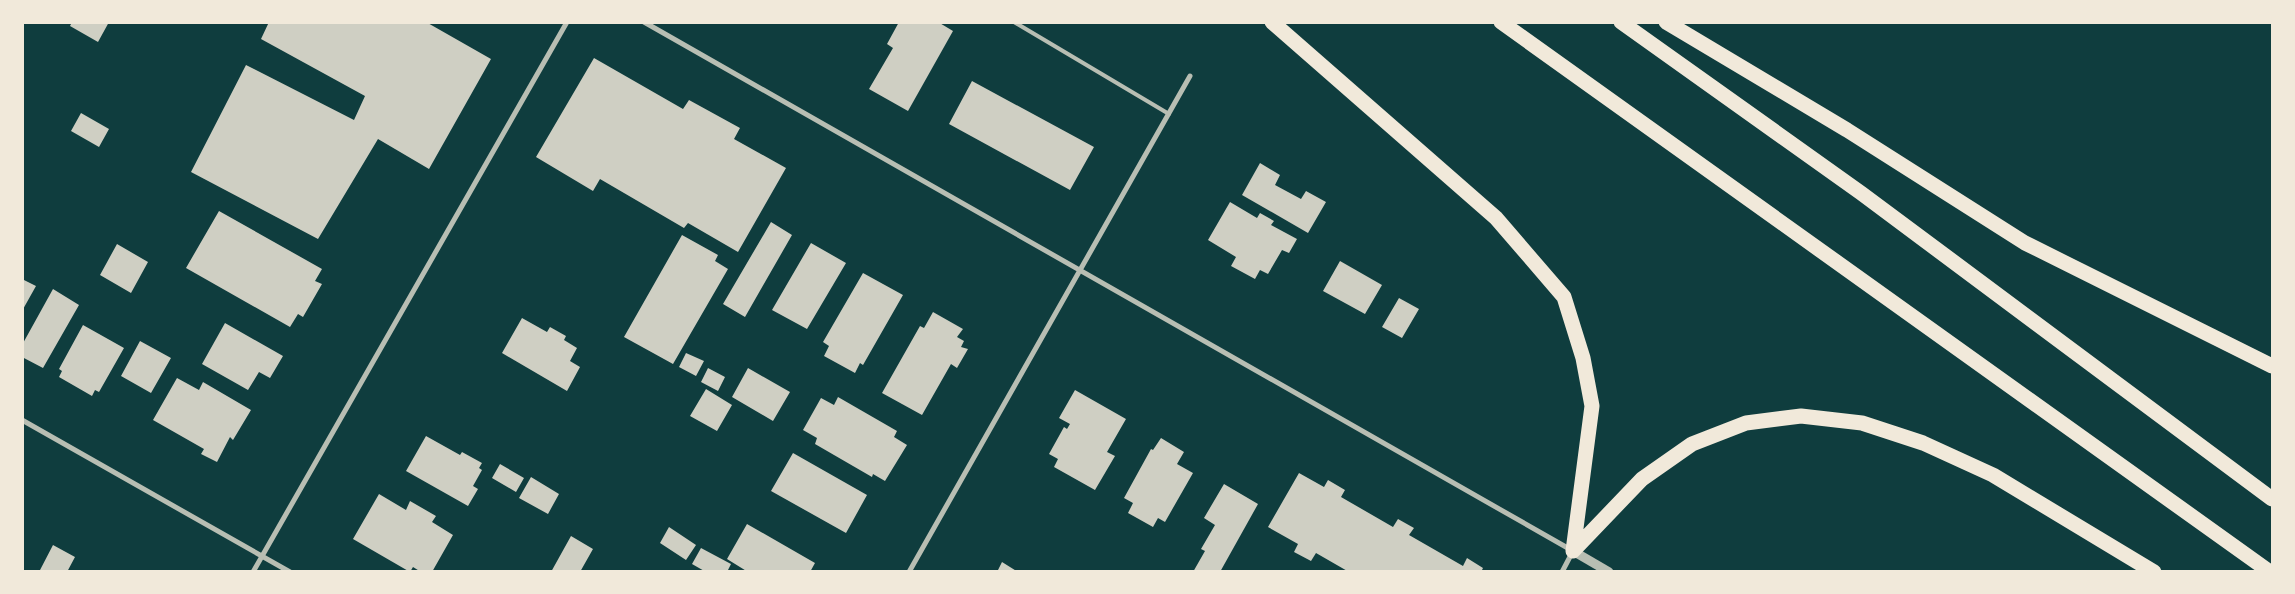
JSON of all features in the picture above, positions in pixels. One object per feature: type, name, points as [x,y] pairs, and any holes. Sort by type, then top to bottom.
[{"type":"highway","points":[[1272,22],[1496,218],[1564,297],[1583,358],[1592,406],[1573,551]]},
{"type":"highway","points":[[1501,22],[2270,572]]},
{"type":"highway","points":[[1621,22],[1861,193],[2272,499]]},
{"type":"highway","points":[[1666,22],[1847,130],[2025,243],[2272,366]]},
{"type":"highway","points":[[1573,551],[1642,478],[1692,444],[1746,423],[1800,416],[1862,423],[1923,443],[1993,475],[2154,572]]},
{"type":"street","points":[[253,572],[567,22]]},
{"type":"street","points":[[644,22],[1609,572]]},
{"type":"street","points":[[909,572],[1190,76]]},
{"type":"street","points":[[22,420],[290,572]]},
{"type":"street","points":[[1562,572],[1573,551]]},
{"type":"lane","points":[[1014,22],[1169,114]]},
{"type":"building","points":[[72,22],[109,22],[98,42],[70,26]]},
{"type":"building","points":[[269,22],[426,22],[491,59],[429,169],[378,139],[318,239],[191,172],[246,65],[354,120],[365,96],[261,39]]},
{"type":"building","points":[[899,22],[938,22],[953,31],[908,111],[869,89],[893,48],[887,44]]},
{"type":"building","points":[[594,58],[683,109],[689,100],[740,128],[734,139],[786,168],[738,252],[688,223],[684,228],[600,179],[593,191],[536,157]]},
{"type":"building","points":[[972,81],[1094,147],[1070,190],[949,124]]},
{"type":"building","points":[[81,113],[109,129],[99,147],[71,131]]},
{"type":"building","points":[[1260,163],[1280,175],[1275,185],[1301,199],[1306,191],[1326,202],[1308,233],[1242,195]]},
{"type":"building","points":[[1230,202],[1257,218],[1260,213],[1274,221],[1271,225],[1297,239],[1289,253],[1282,250],[1268,274],[1260,270],[1255,279],[1231,266],[1236,257],[1208,240]]},
{"type":"building","points":[[219,211],[322,269],[315,281],[322,284],[303,317],[298,314],[290,327],[186,268]]},
{"type":"building","points":[[771,222],[792,235],[745,317],[723,304]]},
{"type":"building","points":[[682,235],[718,255],[715,261],[728,269],[673,364],[624,337]]},
{"type":"building","points":[[811,243],[846,263],[807,329],[772,310]]},
{"type":"building","points":[[117,244],[148,262],[131,293],[100,275]]},
{"type":"building","points":[[1340,261],[1382,285],[1365,314],[1323,291]]},
{"type":"building","points":[[863,273],[903,295],[863,365],[860,363],[855,373],[824,356],[829,346],[823,342]]},
{"type":"building","points":[[22,279],[36,286],[22,311]]},
{"type":"building","points":[[53,289],[79,305],[43,368],[22,357],[22,345]]},
{"type":"building","points":[[1399,298],[1419,309],[1402,338],[1382,327]]},
{"type":"building","points":[[933,312],[963,329],[957,337],[964,341],[961,347],[968,349],[957,368],[951,364],[922,415],[882,393],[920,326],[924,328]]},
{"type":"building","points":[[522,318],[547,332],[550,327],[566,336],[564,340],[577,348],[570,361],[580,367],[567,391],[502,353]]},
{"type":"building","points":[[225,323],[283,356],[270,378],[259,372],[248,390],[202,364]]},
{"type":"building","points":[[83,325],[124,348],[99,392],[95,390],[92,396],[59,377],[62,371],[59,369]]},
{"type":"building","points":[[140,341],[171,358],[151,393],[121,376]]},
{"type":"building","points":[[686,353],[704,361],[696,376],[679,367]]},
{"type":"building","points":[[708,368],[725,377],[718,391],[701,382]]},
{"type":"building","points":[[748,368],[790,392],[773,421],[732,397]]},
{"type":"building","points":[[177,378],[199,390],[203,382],[251,410],[233,440],[230,437],[217,462],[201,454],[204,449],[153,420]]},
{"type":"building","points":[[706,389],[732,405],[717,431],[690,416]]},
{"type":"building","points":[[1075,390],[1126,419],[1107,452],[1115,456],[1095,490],[1054,467],[1058,459],[1049,454],[1064,427],[1067,429],[1070,424],[1059,418]]},
{"type":"building","points":[[838,397],[897,431],[894,437],[907,445],[885,481],[873,474],[872,477],[815,444],[817,438],[803,430],[821,398],[834,405]]},
{"type":"building","points":[[426,436],[460,455],[462,452],[482,463],[479,468],[482,470],[473,486],[478,489],[468,506],[406,471]]},
{"type":"building","points":[[1161,438],[1184,452],[1177,464],[1193,473],[1165,522],[1158,518],[1153,527],[1128,513],[1133,503],[1124,498],[1151,449],[1153,450]]},
{"type":"building","points":[[793,453],[867,495],[846,533],[771,491]]},
{"type":"building","points":[[500,464],[524,478],[516,492],[492,478]]},
{"type":"building","points":[[1299,473],[1324,487],[1328,480],[1345,490],[1341,497],[1393,527],[1398,519],[1414,528],[1409,535],[1463,566],[1467,558],[1483,568],[1481,572],[1349,572],[1316,553],[1311,561],[1294,552],[1298,544],[1268,527]]},
{"type":"building","points":[[531,477],[559,494],[548,514],[519,498]]},
{"type":"building","points":[[1224,484],[1258,504],[1220,572],[1193,572],[1205,551],[1201,549],[1215,525],[1204,518]]},
{"type":"building","points":[[379,494],[406,510],[410,501],[436,516],[432,522],[453,535],[432,572],[421,572],[413,567],[410,572],[353,539]]},
{"type":"building","points":[[747,524],[815,563],[810,572],[748,572],[727,559]]},
{"type":"building","points":[[669,527],[696,545],[686,560],[660,543]]},
{"type":"building","points":[[571,536],[593,549],[580,572],[551,572]]},
{"type":"building","points":[[53,545],[75,557],[67,572],[39,572]]},
{"type":"building","points":[[701,548],[731,564],[727,572],[706,572],[692,564]]},
{"type":"building","points":[[1002,562],[1018,572],[997,572]]}]
